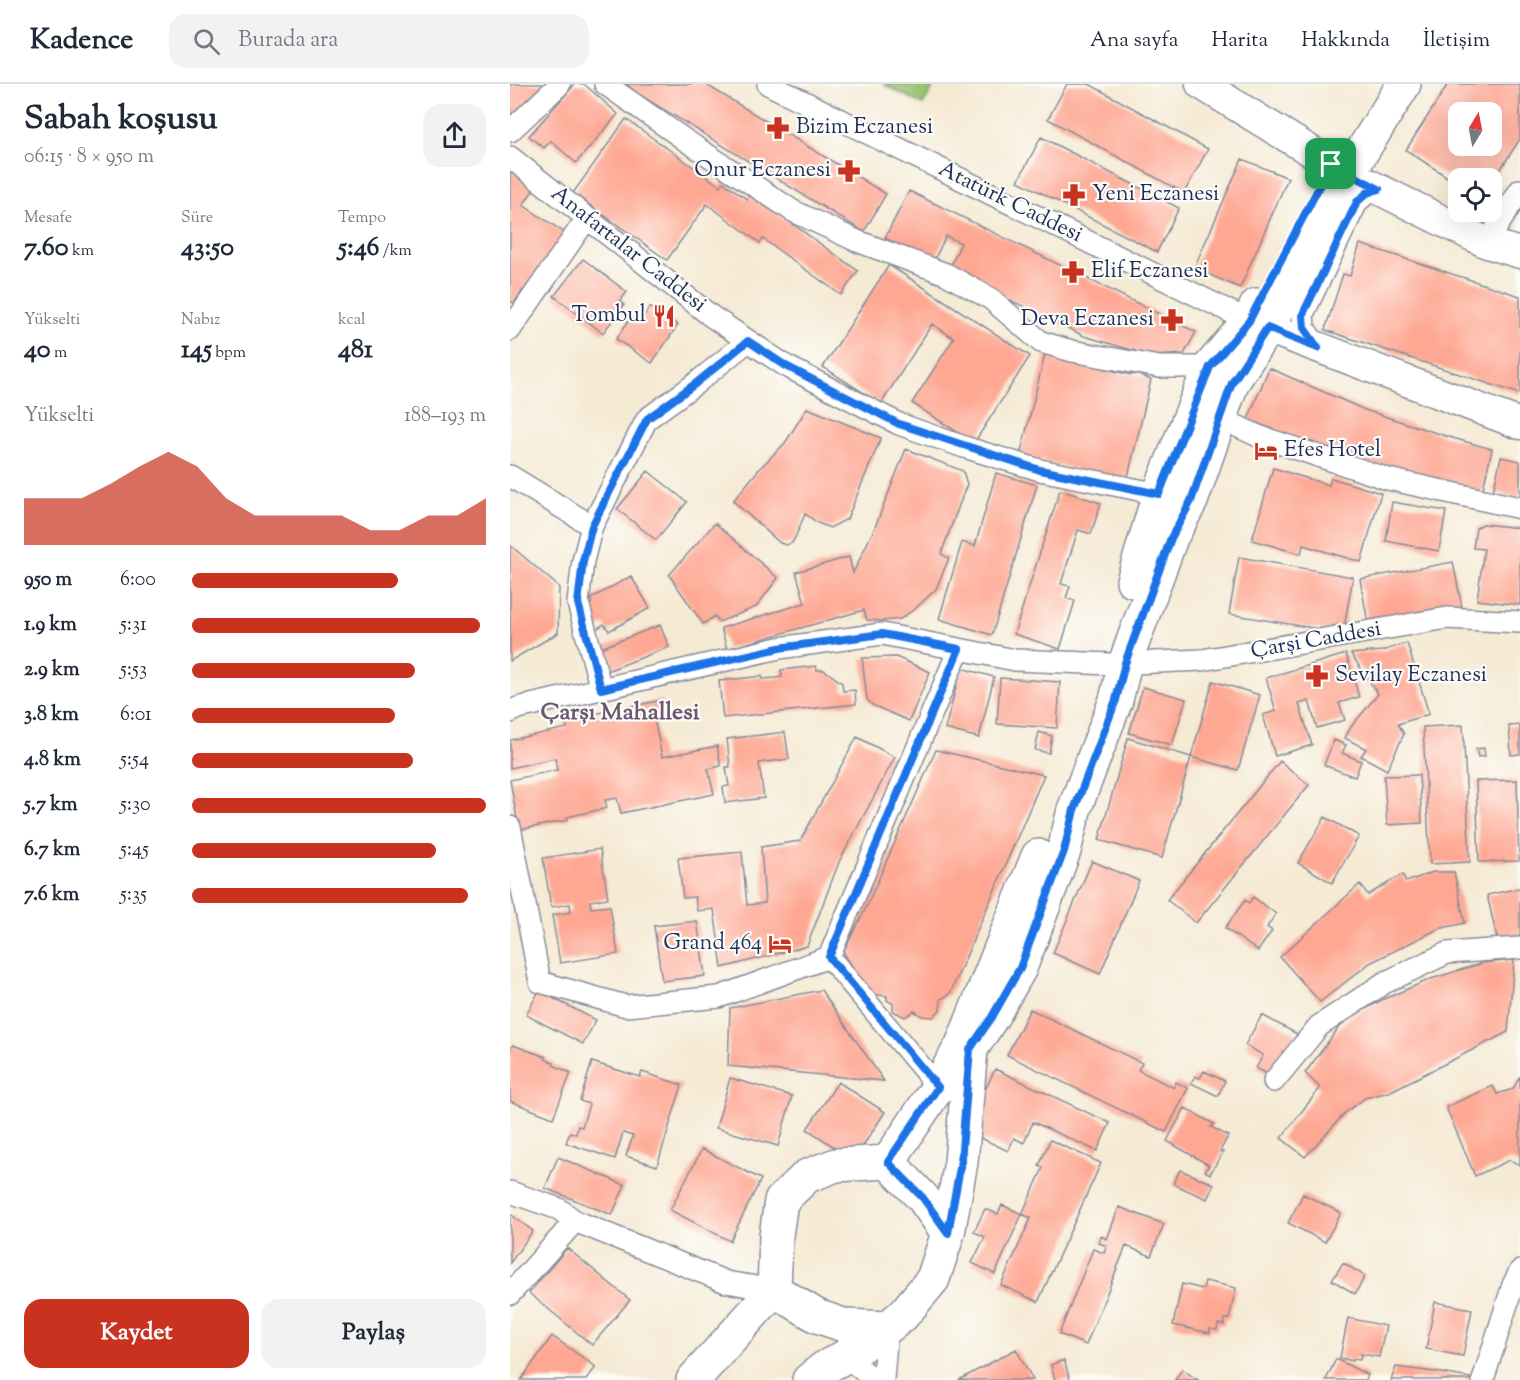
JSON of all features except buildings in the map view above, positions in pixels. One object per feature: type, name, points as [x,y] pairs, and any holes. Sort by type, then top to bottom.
[{"type":"main road","points":[[809,1380],[903,1315],[933,1279],[948,1233],[961,1162],[970,1049],[992,1017],[1023,960],[1064,851],[1074,810],[1116,700],[1118,664],[1115,642],[1159,494],[1206,416],[1232,383],[1258,324],[1340,169],[1381,84]]},
{"type":"main road","points":[[1340,169],[1404,84]]},
{"type":"main road","points":[[888,1162],[938,1087],[962,1045],[1093,720],[1171,538],[1191,501],[1206,416],[1210,367],[1258,324]]},
{"type":"main road","points":[[693,1380],[774,1290],[776,1236],[781,1201],[807,1176],[836,1165],[888,1162],[923,1198],[948,1233]]},
{"type":"main road","points":[[774,1290],[817,1316],[846,1326],[887,1328]]},
{"type":"street","points":[[510,131],[560,84]]},
{"type":"street","points":[[605,84],[793,211],[857,241],[946,274],[991,299],[1041,342],[1072,351],[1159,367],[1210,367]]},
{"type":"street","name":"Atatürk Caddesi","points":[[768,84],[1258,324],[1520,424]]},
{"type":"street","points":[[1201,84],[1340,169],[1487,243],[1520,253]]},
{"type":"street","name":"Anafartalar Caddesi","points":[[510,157],[711,316],[786,366],[899,424],[1040,470],[1159,494]]},
{"type":"street","points":[[1318,348],[1304,328],[1303,314],[1357,202],[1367,193],[1379,189]]},
{"type":"street","points":[[1487,243],[1520,190]]},
{"type":"street","points":[[510,330],[587,218]]},
{"type":"street","points":[[601,689],[578,603],[583,561],[592,526],[647,419],[748,341]]},
{"type":"street","points":[[1206,416],[1258,436],[1388,479],[1520,508]]},
{"type":"street","points":[[510,476],[592,526]]},
{"type":"street","name":"Çarşi Caddesi","points":[[510,712],[518,708],[779,648],[882,634],[1015,660],[1118,664],[1202,660],[1447,618],[1520,622]]},
{"type":"street","points":[[510,827],[540,982],[626,1005],[719,997],[829,957],[959,649]]},
{"type":"street","points":[[1274,1081],[1318,1026],[1384,983],[1447,953],[1520,948]]},
{"type":"street","points":[[829,957],[938,1087]]},
{"type":"street","points":[[510,1192],[559,1209],[575,1221],[726,1282],[774,1290]]},
{"type":"street","points":[[510,1294],[575,1221]]},
{"type":"street","points":[[1483,1380],[1520,1270]]},
{"type":"street","points":[[883,1380],[887,1328]]},
{"type":"street","points":[[846,1356],[874,1380]]},
{"type":"green space","points":[[883,84],[935,84],[923,105]]},
{"type":"place","name":"Bizim Eczanesi","points":[[778,128]]},
{"type":"place","name":"Onur Eczanesi","points":[[849,171]]},
{"type":"place","name":"Yeni Eczanesi","points":[[1074,195]]},
{"type":"place","name":"Elif Eczanesi","points":[[1073,272]]},
{"type":"place","name":"Tombul","points":[[664,316]]},
{"type":"place","name":"Deva Eczanesi","points":[[1172,320]]},
{"type":"place","name":"Efes Hotel","points":[[1266,451]]},
{"type":"place","name":"Sevilay Eczanesi","points":[[1317,676]]},
{"type":"place","name":"Grand 464","points":[[780,944]]},
{"type":"district","name":"Çarşı Mahallesi","points":[[620,713]]},
{"type":"route","points":[[1331,164],[1379,189],[1367,193],[1357,202],[1303,314],[1304,328],[1318,348],[1267,328],[1232,383],[1191,501],[1171,538],[1125,663],[1116,700],[1074,810],[1064,851],[1020,968],[992,1017],[970,1049],[961,1162],[948,1233],[923,1198],[888,1162],[938,1087],[829,957],[959,649],[882,634],[779,648],[601,689],[578,603],[583,561],[592,526],[611,485],[647,419],[748,341],[786,366],[899,424],[1040,470],[1159,494],[1210,367],[1249,321],[1331,164]]}]
